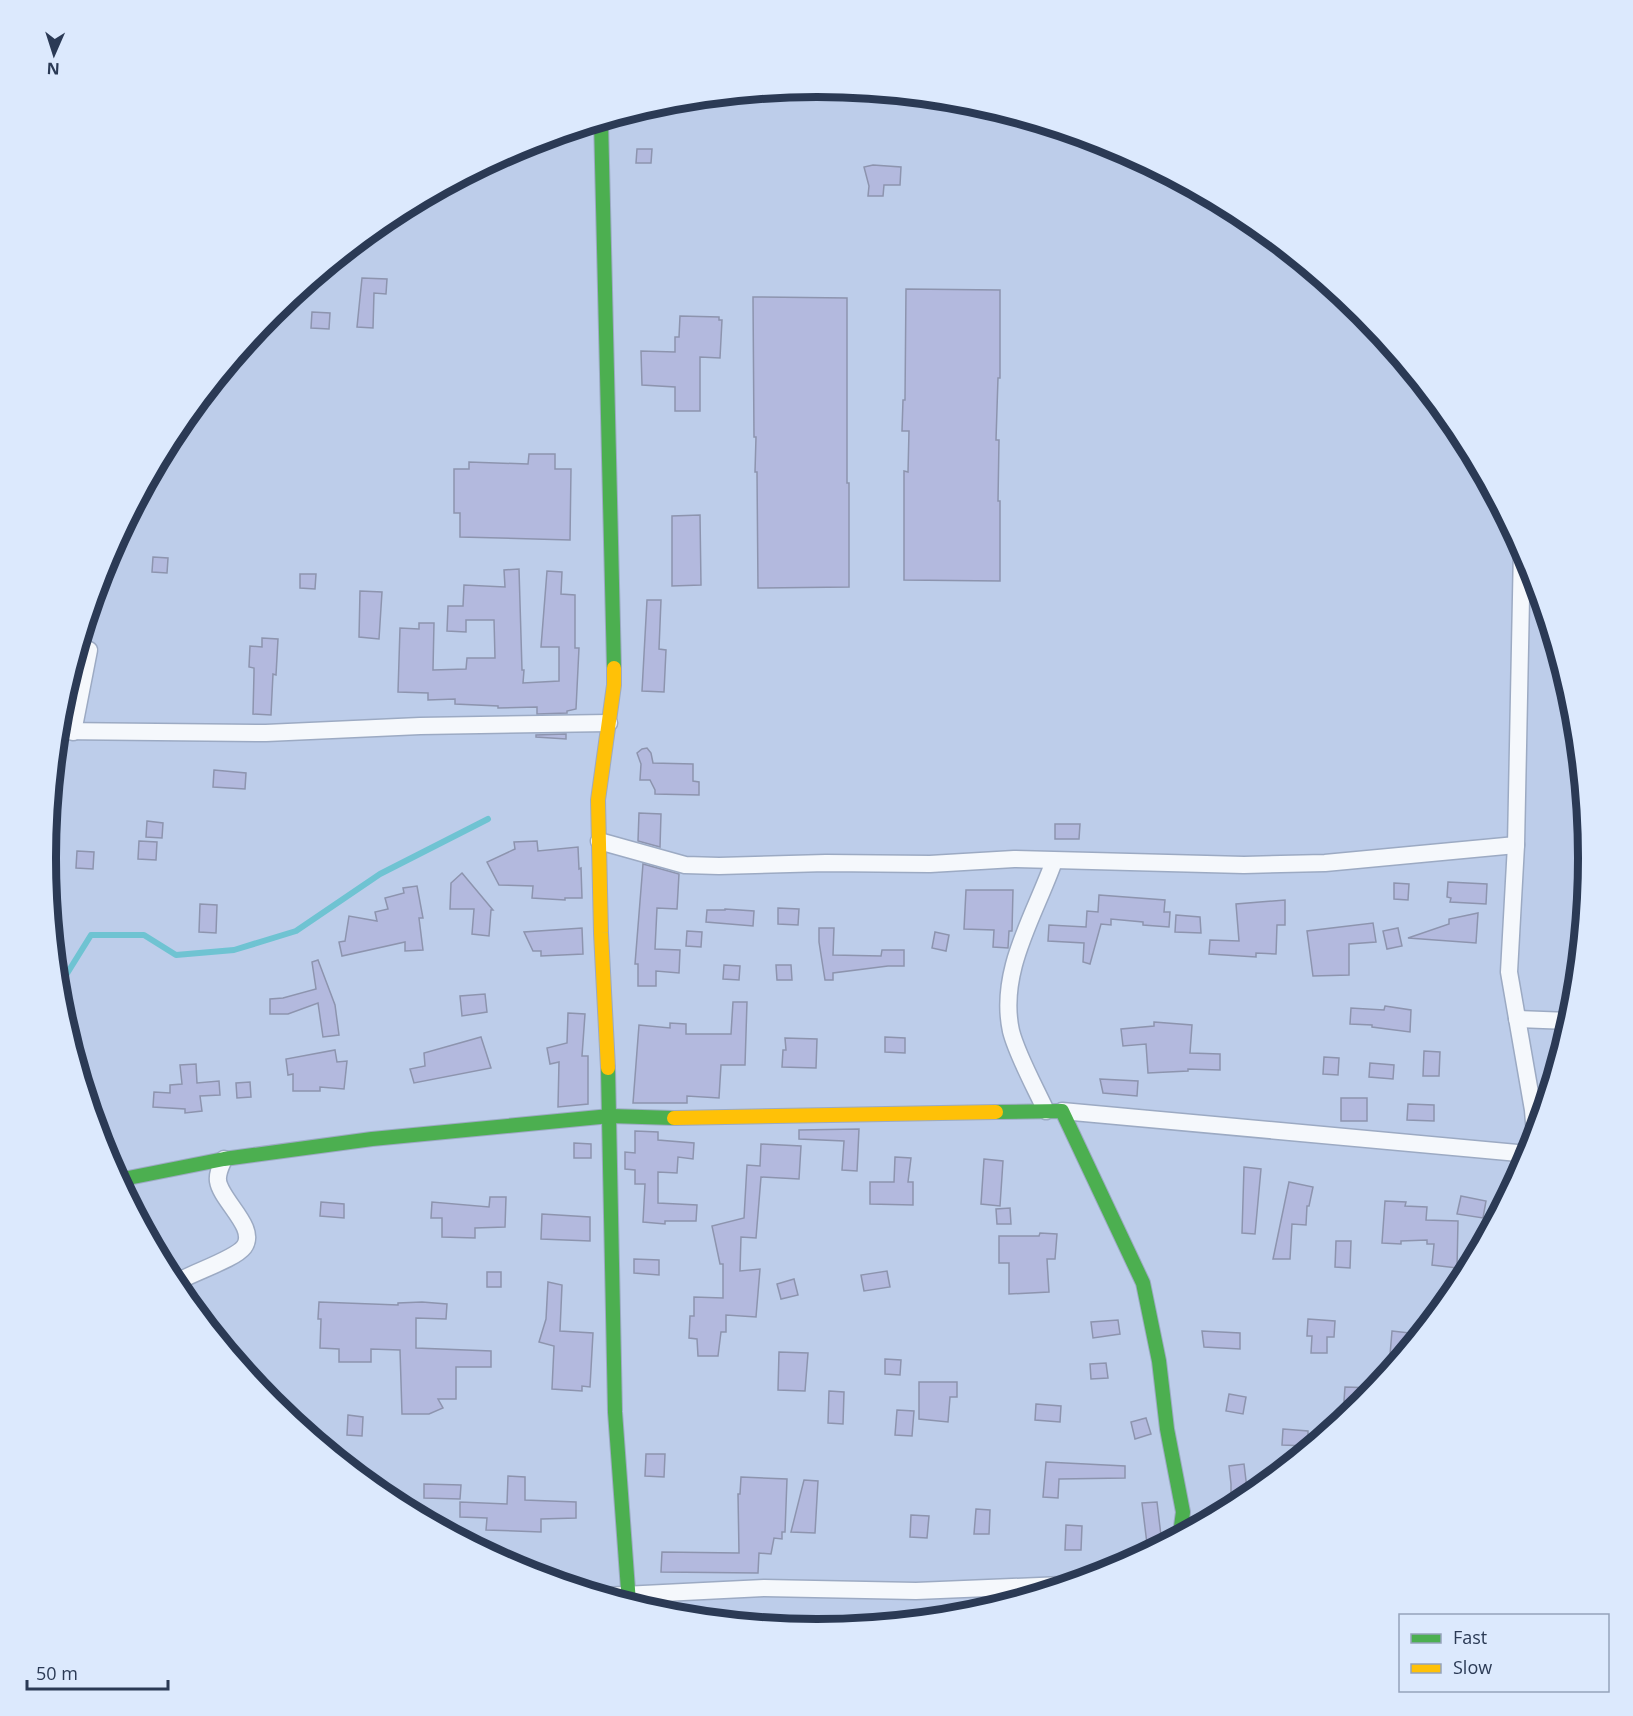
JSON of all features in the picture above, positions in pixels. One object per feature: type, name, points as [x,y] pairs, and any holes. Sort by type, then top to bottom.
[{"type":"street","points":[[601,128],[614,685],[598,800],[610,1116],[615,1412],[628,1595]]},
{"type":"street","points":[[1529,591],[1509,972],[1533,1113]]},
{"type":"street","points":[[68,719],[89,650],[85,649]]},
{"type":"street","points":[[67,731],[266,733],[420,726],[609,723]]},
{"type":"street","points":[[599,841],[685,865],[930,864],[1014,859],[1244,865],[1325,863],[1516,845]]},
{"type":"street","points":[[1054,861],[1012,968],[1008,994],[1012,1034],[1143,1283],[1159,1361],[1167,1429],[1183,1512],[1181,1526]]},
{"type":"street","points":[[1517,1019],[1560,1021]]},
{"type":"street","points":[[126,1178],[224,1159],[372,1139],[610,1116],[670,1118],[1054,1111],[1518,1153]]},
{"type":"street","points":[[183,1279],[201,1269],[219,1263],[243,1247],[248,1234],[220,1190],[217,1179],[218,1170],[224,1159]]},
{"type":"street","points":[[641,1598],[764,1588],[916,1592],[1033,1587]]},
{"type":"building","points":[[637,149],[652,149],[651,163],[636,163]]},
{"type":"building","points":[[873,165],[901,167],[900,185],[884,185],[883,196],[868,196],[869,186],[864,167]]},
{"type":"building","points":[[362,278],[387,279],[386,294],[374,293],[373,328],[357,327]]},
{"type":"building","points":[[906,289],[1000,290],[1000,378],[998,378],[996,440],[999,440],[1000,581],[904,580],[904,471],[908,472],[909,431],[902,431],[903,400],[905,400]]},
{"type":"building","points":[[753,297],[847,298],[849,587],[758,588]]},
{"type":"building","points":[[312,312],[330,313],[329,329],[311,328]]},
{"type":"building","points":[[680,316],[719,317],[719,320],[722,320],[720,358],[700,357],[700,411],[675,411],[675,387],[642,385],[641,351],[675,352],[675,337],[679,337]]},
{"type":"building","points":[[529,454],[555,454],[555,469],[571,469],[570,540],[460,537],[460,513],[454,513],[454,469],[469,469],[469,462],[528,464]]},
{"type":"building","points":[[700,515],[701,585],[672,586],[672,516]]},
{"type":"building","points":[[153,557],[168,558],[167,573],[152,572]]},
{"type":"building","points":[[519,569],[523,683],[559,681],[559,647],[541,647],[547,571],[562,572],[561,594],[575,595],[575,648],[579,648],[576,709],[567,711],[567,713],[537,714],[537,707],[498,708],[498,706],[455,704],[455,699],[428,700],[428,693],[398,692],[400,628],[419,629],[419,623],[434,623],[433,670],[466,669],[467,658],[495,658],[494,620],[466,620],[466,632],[447,631],[448,606],[463,606],[464,585],[505,587],[504,570]]},
{"type":"building","points":[[300,574],[316,574],[315,589],[300,588]]},
{"type":"building","points":[[360,591],[382,592],[379,639],[359,637]]},
{"type":"building","points":[[647,600],[661,600],[659,649],[666,650],[664,692],[642,691]]},
{"type":"building","points":[[262,638],[278,639],[271,715],[253,714],[254,668],[249,667],[250,646],[262,647]]},
{"type":"building","points":[[566,734],[566,739],[536,737],[536,735]]},
{"type":"building","points":[[647,748],[651,753],[653,763],[693,764],[693,781],[699,782],[699,795],[655,794],[650,780],[640,780],[641,764],[637,753]]},
{"type":"building","points":[[214,770],[246,773],[245,789],[213,787]]},
{"type":"building","points":[[639,813],[661,814],[660,847],[638,841]]},
{"type":"building","points":[[147,821],[163,823],[162,838],[146,837]]},
{"type":"building","points":[[1055,824],[1080,824],[1079,839],[1055,839]]},
{"type":"building","points":[[139,841],[157,842],[156,860],[138,859]]},
{"type":"building","points":[[537,841],[538,851],[578,847],[582,898],[565,898],[565,900],[532,898],[533,886],[499,885],[487,862],[515,849],[514,842]]},
{"type":"building","points":[[77,851],[94,852],[93,869],[76,868]]},
{"type":"building","points":[[643,864],[679,874],[677,909],[657,908],[655,949],[680,950],[679,973],[656,971],[656,986],[638,986],[638,964],[635,964]]},
{"type":"building","points":[[462,873],[493,910],[491,910],[489,936],[472,934],[474,909],[450,909],[451,883]]},
{"type":"building","points":[[1448,882],[1487,884],[1486,904],[1450,902],[1451,898],[1447,897]]},
{"type":"building","points":[[1394,883],[1409,884],[1408,900],[1394,899]]},
{"type":"building","points":[[417,886],[423,918],[419,918],[423,950],[405,951],[405,942],[342,956],[339,942],[345,941],[349,916],[377,921],[375,912],[388,909],[385,898],[404,893],[403,888]]},
{"type":"building","points":[[966,890],[1013,890],[1012,931],[1009,931],[1008,948],[993,947],[994,930],[964,929]]},
{"type":"building","points":[[1099,895],[1165,900],[1164,912],[1170,912],[1169,927],[1111,919],[1111,925],[1101,924],[1090,964],[1083,962],[1084,943],[1048,941],[1049,925],[1086,927],[1087,911],[1098,912]]},
{"type":"building","points":[[1285,900],[1285,925],[1277,925],[1276,954],[1256,953],[1256,957],[1209,954],[1210,940],[1239,941],[1236,904]]},
{"type":"building","points":[[200,904],[217,905],[216,933],[199,932]]},
{"type":"building","points":[[778,908],[799,909],[798,925],[778,924]]},
{"type":"building","points":[[707,910],[754,911],[753,926],[706,922]]},
{"type":"building","points":[[1478,913],[1476,943],[1408,938],[1449,924],[1449,919]]},
{"type":"building","points":[[1176,915],[1200,917],[1201,933],[1175,932]]},
{"type":"building","points":[[1373,923],[1376,942],[1349,944],[1349,975],[1313,976],[1307,931]]},
{"type":"building","points":[[582,928],[583,954],[541,956],[541,951],[533,951],[524,932]]},
{"type":"building","points":[[819,928],[834,928],[833,955],[881,956],[882,950],[904,950],[904,966],[833,973],[833,980],[825,980]]},
{"type":"building","points":[[1398,928],[1402,946],[1387,949],[1383,931]]},
{"type":"building","points":[[687,931],[702,932],[701,947],[686,946]]},
{"type":"building","points":[[935,932],[949,935],[946,951],[932,948]]},
{"type":"building","points":[[318,960],[335,1005],[339,1035],[323,1037],[318,1003],[288,1014],[270,1014],[270,999],[316,989],[312,962]]},
{"type":"building","points":[[724,965],[740,966],[739,980],[723,979]]},
{"type":"building","points":[[776,965],[791,965],[792,980],[777,980]]},
{"type":"building","points":[[485,994],[487,1012],[462,1016],[460,996]]},
{"type":"building","points":[[733,1002],[747,1002],[745,1065],[721,1065],[719,1098],[687,1096],[687,1103],[633,1103],[639,1025],[670,1028],[670,1023],[686,1024],[686,1034],[731,1034]]},
{"type":"building","points":[[1385,1006],[1411,1010],[1410,1032],[1372,1027],[1372,1025],[1350,1024],[1351,1008],[1384,1010]]},
{"type":"building","points":[[568,1013],[585,1014],[582,1056],[588,1056],[588,1104],[558,1107],[559,1062],[550,1064],[547,1048],[567,1043]]},
{"type":"building","points":[[1154,1022],[1192,1025],[1190,1053],[1220,1054],[1220,1070],[1188,1069],[1188,1071],[1148,1073],[1146,1044],[1123,1046],[1121,1029],[1154,1026]]},
{"type":"building","points":[[481,1037],[491,1068],[414,1083],[410,1069],[425,1066],[424,1053]]},
{"type":"building","points":[[885,1037],[905,1038],[905,1053],[885,1052]]},
{"type":"building","points":[[785,1038],[817,1039],[816,1068],[782,1067],[783,1050],[786,1050]]},
{"type":"building","points":[[335,1050],[337,1062],[347,1061],[344,1089],[320,1087],[320,1091],[293,1091],[293,1074],[288,1075],[286,1059]]},
{"type":"building","points":[[1424,1051],[1440,1052],[1439,1076],[1423,1076]]},
{"type":"building","points":[[1324,1057],[1339,1058],[1338,1075],[1323,1074]]},
{"type":"building","points":[[1370,1063],[1394,1065],[1393,1079],[1369,1077]]},
{"type":"building","points":[[196,1064],[197,1083],[219,1081],[220,1095],[200,1096],[202,1111],[185,1113],[185,1109],[153,1107],[154,1092],[170,1093],[170,1085],[182,1084],[180,1065]]},
{"type":"building","points":[[1100,1079],[1138,1081],[1137,1096],[1103,1093]]},
{"type":"building","points":[[250,1082],[251,1097],[237,1098],[236,1083]]},
{"type":"building","points":[[1341,1098],[1367,1098],[1367,1121],[1341,1121]]},
{"type":"building","points":[[1408,1104],[1434,1105],[1434,1121],[1407,1120]]},
{"type":"building","points":[[859,1129],[857,1171],[842,1170],[844,1141],[799,1139],[799,1130]]},
{"type":"building","points":[[635,1131],[658,1132],[658,1140],[694,1143],[693,1159],[678,1157],[677,1173],[658,1172],[658,1203],[697,1205],[696,1221],[665,1221],[665,1224],[643,1222],[645,1184],[635,1184],[635,1170],[625,1169],[625,1152],[635,1153]]},
{"type":"building","points":[[574,1143],[591,1144],[591,1158],[574,1158]]},
{"type":"building","points":[[761,1144],[801,1146],[799,1179],[761,1177],[756,1238],[741,1237],[740,1271],[760,1269],[756,1317],[726,1315],[726,1332],[721,1332],[718,1356],[698,1356],[697,1339],[689,1338],[690,1316],[694,1316],[694,1297],[723,1298],[723,1264],[720,1264],[712,1226],[744,1218],[747,1165],[760,1166]]},
{"type":"building","points":[[895,1157],[911,1158],[908,1182],[913,1182],[913,1205],[870,1204],[870,1182],[894,1182]]},
{"type":"building","points":[[984,1159],[1003,1161],[1000,1206],[981,1204]]},
{"type":"building","points":[[1244,1167],[1261,1169],[1255,1234],[1242,1233]]},
{"type":"building","points":[[1289,1182],[1313,1187],[1309,1206],[1307,1206],[1306,1225],[1292,1224],[1290,1259],[1273,1259]]},
{"type":"building","points":[[1461,1196],[1486,1201],[1483,1218],[1457,1214]]},
{"type":"building","points":[[490,1197],[506,1197],[505,1227],[475,1228],[475,1238],[442,1237],[442,1218],[431,1218],[432,1202],[489,1207]]},
{"type":"building","points":[[1385,1201],[1406,1202],[1405,1206],[1427,1207],[1426,1220],[1458,1221],[1457,1268],[1432,1265],[1434,1244],[1427,1244],[1427,1240],[1401,1241],[1401,1244],[1382,1243]]},
{"type":"building","points":[[321,1202],[344,1204],[344,1218],[320,1216]]},
{"type":"building","points":[[1010,1208],[1011,1224],[997,1224],[996,1209]]},
{"type":"building","points":[[542,1214],[590,1217],[590,1241],[541,1239]]},
{"type":"building","points":[[1040,1233],[1057,1234],[1055,1259],[1047,1259],[1049,1292],[1009,1294],[1009,1263],[999,1263],[999,1236],[1039,1236]]},
{"type":"building","points":[[1336,1241],[1351,1241],[1350,1268],[1335,1267]]},
{"type":"building","points":[[634,1259],[659,1260],[659,1275],[634,1273]]},
{"type":"building","points":[[887,1271],[890,1287],[864,1291],[861,1275]]},
{"type":"building","points":[[487,1272],[501,1272],[501,1287],[487,1287]]},
{"type":"building","points":[[794,1279],[798,1295],[781,1299],[777,1284]]},
{"type":"building","points":[[548,1282],[562,1285],[560,1331],[593,1333],[590,1387],[582,1386],[582,1391],[552,1389],[554,1346],[539,1342],[546,1319]]},
{"type":"building","points":[[319,1302],[447,1304],[446,1319],[416,1318],[416,1348],[491,1351],[491,1367],[456,1367],[456,1399],[438,1399],[443,1408],[429,1414],[402,1414],[400,1350],[371,1349],[371,1362],[339,1362],[339,1349],[320,1348]]},
{"type":"building","points":[[1308,1319],[1335,1321],[1334,1337],[1327,1337],[1327,1353],[1311,1353],[1312,1336],[1307,1336]]},
{"type":"building","points":[[1118,1320],[1120,1334],[1093,1338],[1091,1322]]},
{"type":"building","points":[[1202,1331],[1240,1333],[1240,1349],[1204,1347]]},
{"type":"building","points":[[1392,1331],[1410,1333],[1393,1355],[1390,1355]]},
{"type":"building","points":[[779,1352],[808,1353],[805,1391],[778,1390]]},
{"type":"building","points":[[885,1359],[901,1360],[900,1375],[885,1374]]},
{"type":"building","points":[[1106,1363],[1108,1378],[1091,1379],[1090,1364]]},
{"type":"building","points":[[919,1382],[957,1382],[957,1397],[950,1397],[948,1422],[919,1419]]},
{"type":"building","points":[[1345,1387],[1363,1388],[1349,1401],[1344,1401]]},
{"type":"building","points":[[829,1391],[844,1392],[843,1424],[828,1423]]},
{"type":"building","points":[[1229,1394],[1246,1397],[1243,1414],[1226,1411]]},
{"type":"building","points":[[1036,1404],[1061,1406],[1060,1422],[1035,1420]]},
{"type":"building","points":[[897,1410],[914,1411],[912,1436],[895,1435]]},
{"type":"building","points":[[348,1415],[363,1417],[362,1436],[347,1435]]},
{"type":"building","points":[[1146,1418],[1151,1434],[1135,1439],[1131,1422]]},
{"type":"building","points":[[1283,1429],[1308,1431],[1308,1438],[1299,1446],[1282,1445]]},
{"type":"building","points":[[646,1454],[665,1454],[664,1477],[645,1476]]},
{"type":"building","points":[[1046,1462],[1125,1466],[1125,1478],[1059,1479],[1058,1498],[1043,1497]]},
{"type":"building","points":[[1244,1464],[1247,1486],[1231,1496],[1231,1484],[1229,1466]]},
{"type":"building","points":[[508,1476],[525,1477],[525,1500],[576,1502],[576,1518],[541,1519],[541,1532],[486,1530],[487,1518],[460,1517],[460,1502],[507,1504]]},
{"type":"building","points":[[741,1477],[787,1479],[785,1532],[782,1532],[782,1539],[774,1538],[771,1554],[759,1553],[758,1573],[661,1572],[662,1552],[739,1553],[738,1494],[740,1494]]},
{"type":"building","points":[[804,1480],[818,1481],[815,1533],[791,1532]]},
{"type":"building","points":[[424,1484],[461,1485],[460,1499],[424,1498]]},
{"type":"building","points":[[1157,1502],[1161,1537],[1147,1544],[1142,1503]]},
{"type":"building","points":[[976,1509],[990,1510],[989,1534],[974,1534]]},
{"type":"building","points":[[911,1515],[929,1516],[927,1538],[910,1537]]},
{"type":"building","points":[[1066,1525],[1082,1526],[1081,1550],[1065,1550]]},
{"type":"waterway","points":[[65,976],[91,935],[144,935],[176,955],[234,950],[296,931],[380,874],[488,819]]},
{"type":"traffic: fast","points":[[601,128],[614,668]]},
{"type":"traffic: fast","points":[[608,1068],[615,1412],[628,1595]]},
{"type":"traffic: fast","points":[[996,1112],[1062,1111],[1143,1283],[1159,1361],[1167,1429],[1183,1512],[1181,1526]]},
{"type":"traffic: fast","points":[[126,1178],[224,1159],[372,1139],[610,1116],[674,1118]]},
{"type":"traffic: slow","points":[[608,1068],[601,933],[598,800],[614,685],[614,668]]},
{"type":"traffic: slow","points":[[674,1118],[996,1112]]}]
